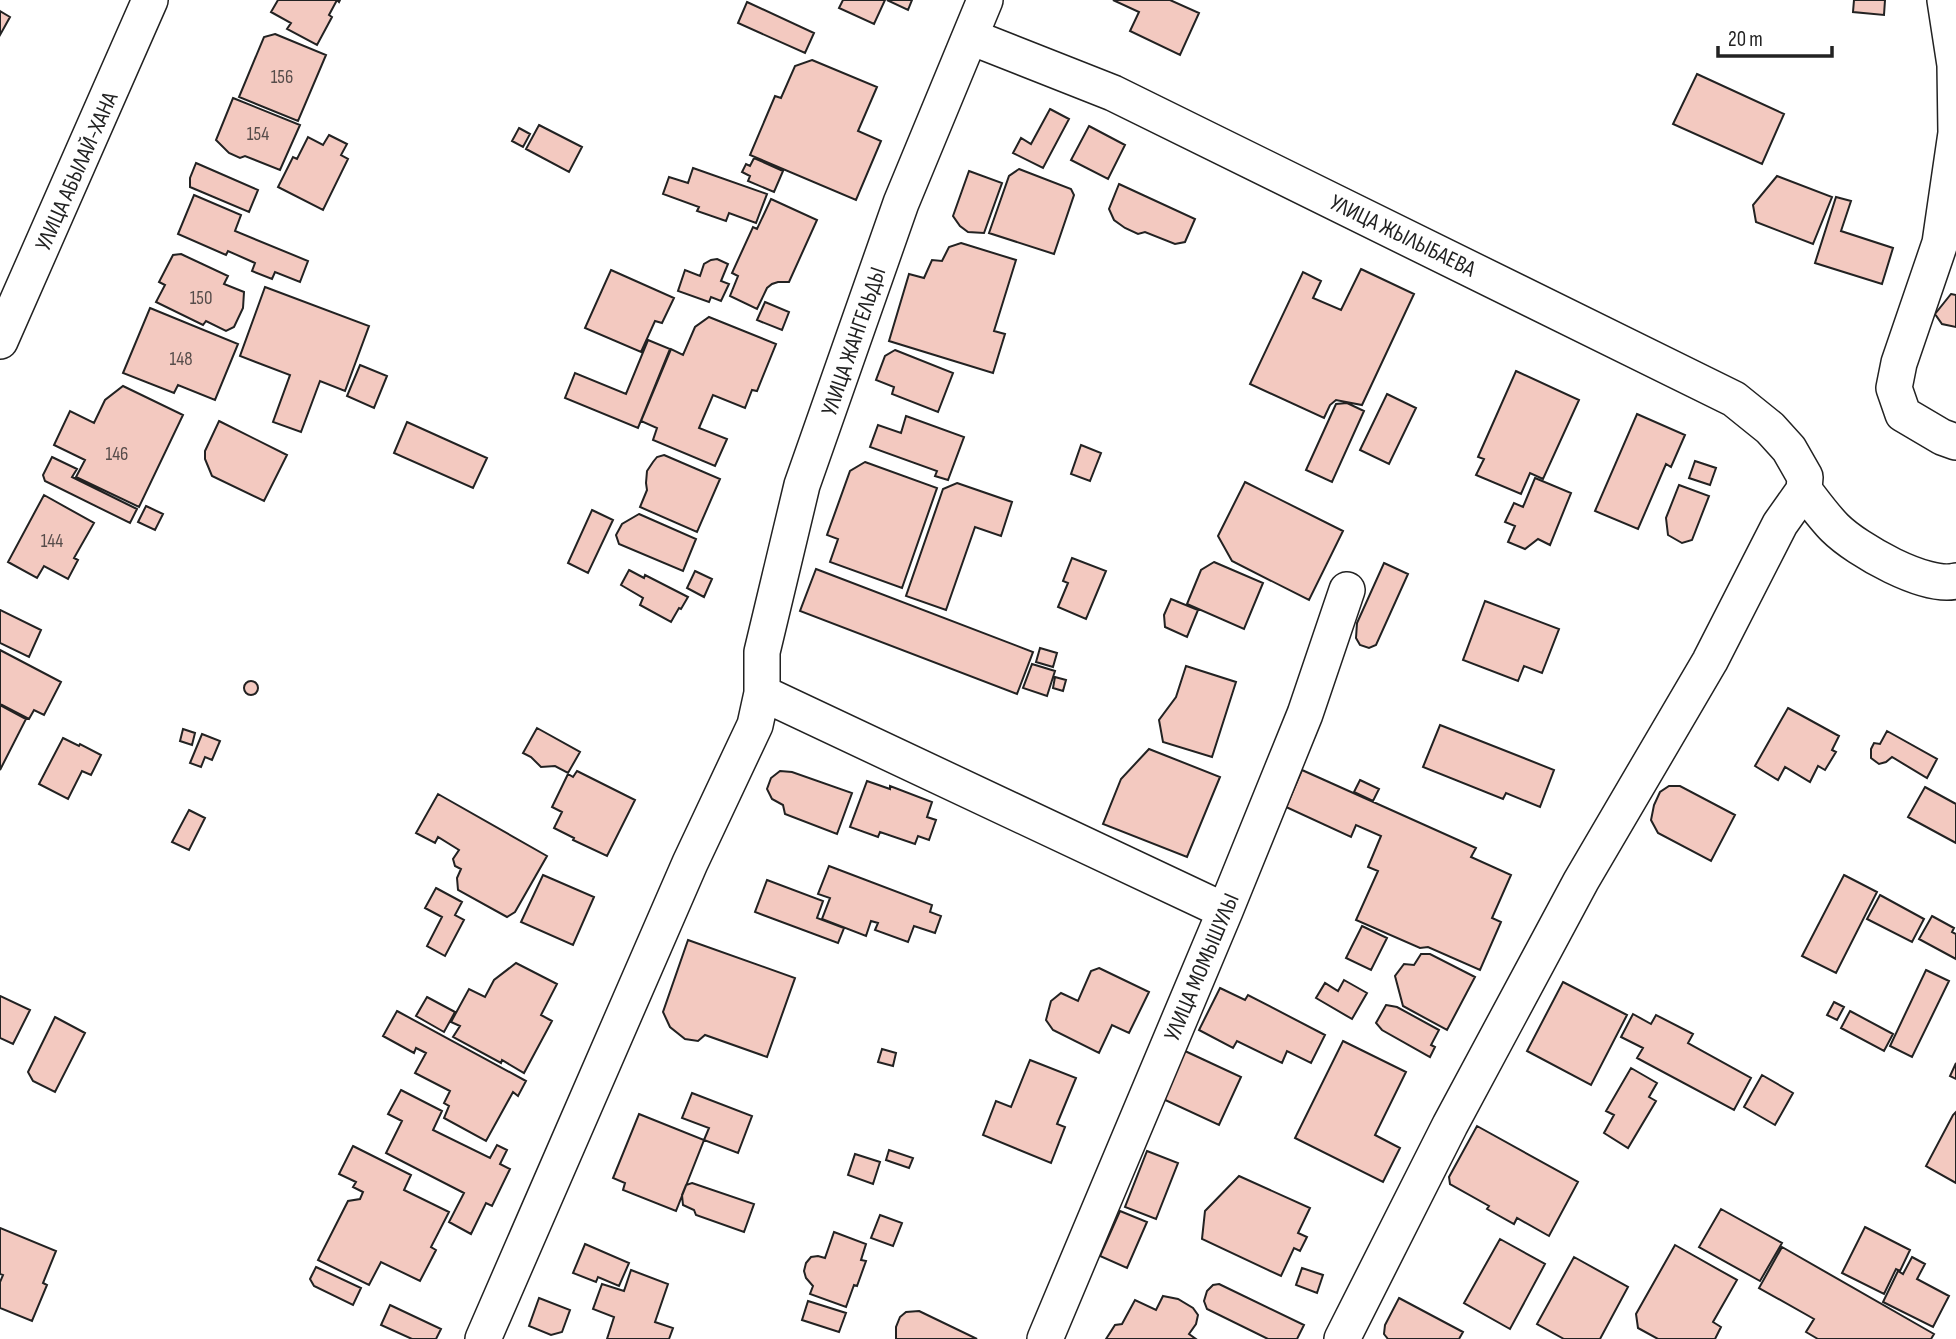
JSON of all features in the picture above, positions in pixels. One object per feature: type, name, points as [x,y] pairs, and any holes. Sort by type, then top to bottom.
[{"type":"street","name":"УЛИЦА АБЫЛАЙ-ХАНА","points":[[0,341],[150,0]]},
{"type":"street","name":"УЛИЦА ЖАНГЕЛЬДЫ","points":[[483,1339],[690,863],[755,725],[762,693],[762,652],[802,485],[901,203],[985,0]]},
{"type":"street","points":[[1945,0],[1955,65],[1956,133],[1940,243],[1899,363],[1894,388],[1903,414],[1942,437],[1956,442]]},
{"type":"street","name":"УЛИЦА ЖЫЛЫБАЕВА","points":[[971,37],[1113,93],[1734,399],[1770,428],[1789,449],[1805,483],[1836,529]]},
{"type":"street","points":[[1342,1339],[1450,1125],[1581,881],[1710,661],[1780,524],[1805,483]]},
{"type":"street","points":[[1780,524],[1816,524],[1836,529],[1867,552],[1904,572],[1948,583],[1956,581]]},
{"type":"street","name":"УЛИЦА МОМЫШУЛЫ","points":[[1045,1339],[1305,714],[1347,590]]},
{"type":"street","points":[[762,693],[1225,911]]},
{"type":"building","points":[[278,0],[337,0],[329,15],[332,17],[317,45],[287,29],[291,23],[271,12]]},
{"type":"building","points":[[843,0],[885,0],[874,24],[839,8]]},
{"type":"building","points":[[887,0],[912,0],[908,10]]},
{"type":"building","points":[[1113,0],[1170,0],[1199,13],[1180,55],[1130,31],[1139,12]]},
{"type":"building","points":[[1854,0],[1885,0],[1884,15],[1853,12]]},
{"type":"building","points":[[747,2],[814,33],[805,53],[738,23]]},
{"type":"building","points":[[0,11],[10,17],[0,35]]},
{"type":"building","points":[[275,34],[326,55],[298,121],[239,97],[264,37]]},
{"type":"building","points":[[812,60],[877,87],[858,131],[881,141],[856,200],[750,155],[775,96],[781,98],[795,66]]},
{"type":"building","points":[[1697,74],[1784,114],[1762,164],[1673,124]]},
{"type":"building","points":[[233,98],[300,125],[280,170],[245,156],[240,158],[229,153],[216,140]]},
{"type":"building","points":[[1050,109],[1069,119],[1043,168],[1013,153],[1021,138],[1031,144]]},
{"type":"building","points":[[539,125],[582,147],[569,172],[526,149]]},
{"type":"building","points":[[1089,126],[1125,145],[1108,179],[1071,160]]},
{"type":"building","points":[[519,128],[530,134],[523,147],[512,141]]},
{"type":"building","points":[[329,135],[347,144],[341,155],[348,159],[323,210],[278,187],[293,157],[297,159],[308,137],[323,145]]},
{"type":"building","points":[[754,158],[783,171],[774,192],[748,181],[750,176],[742,172],[746,164],[750,166]]},
{"type":"building","points":[[196,163],[258,190],[249,212],[190,187],[190,178]]},
{"type":"building","points":[[693,168],[767,194],[756,223],[729,213],[726,221],[697,211],[699,207],[663,194],[669,177],[688,183]]},
{"type":"building","points":[[1019,169],[1071,189],[1074,195],[1054,254],[989,233],[1009,176]]},
{"type":"building","points":[[969,171],[1002,183],[984,233],[968,232],[953,216]]},
{"type":"building","points":[[1777,176],[1832,197],[1813,244],[1756,222],[1753,205]]},
{"type":"building","points":[[1119,184],[1195,219],[1185,242],[1175,244],[1145,232],[1138,234],[1114,220],[1109,209]]},
{"type":"building","points":[[194,195],[241,215],[235,231],[308,261],[300,282],[275,272],[272,279],[252,271],[255,263],[228,251],[226,255],[178,234]]},
{"type":"building","points":[[1836,197],[1851,201],[1841,231],[1893,248],[1882,284],[1815,263]]},
{"type":"building","points":[[771,199],[817,220],[789,282],[778,282],[767,288],[757,309],[730,296],[738,276],[732,273],[753,227],[757,229]]},
{"type":"building","points":[[961,243],[1016,260],[994,331],[1005,334],[993,373],[889,341],[909,274],[924,278],[932,260],[942,261],[949,247]]},
{"type":"building","points":[[181,254],[228,276],[224,284],[244,292],[243,308],[234,327],[226,331],[206,321],[203,325],[156,302],[165,285],[159,282],[173,255]]},
{"type":"building","points":[[717,259],[728,264],[721,281],[729,284],[721,301],[711,297],[709,302],[678,291],[685,270],[700,276],[704,264]]},
{"type":"building","points":[[1361,269],[1414,294],[1362,405],[1336,400],[1330,405],[1324,418],[1250,384],[1303,272],[1321,281],[1313,298],[1341,310]]},
{"type":"building","points":[[611,270],[674,298],[662,323],[655,321],[641,352],[585,328]]},
{"type":"building","points":[[265,287],[369,326],[345,391],[320,381],[301,432],[273,422],[290,375],[240,356]]},
{"type":"building","points":[[1951,294],[1956,295],[1956,327],[1942,324],[1935,314]]},
{"type":"building","points":[[765,302],[789,312],[782,330],[757,320]]},
{"type":"building","points":[[150,308],[238,344],[215,400],[178,385],[174,393],[123,373]]},
{"type":"building","points":[[709,317],[776,344],[757,391],[752,390],[745,408],[713,395],[699,428],[727,439],[715,466],[653,440],[657,428],[641,421],[671,349],[683,355],[695,327]]},
{"type":"building","points":[[648,340],[670,349],[638,428],[565,398],[575,373],[626,394]]},
{"type":"building","points":[[895,350],[953,373],[938,412],[892,394],[894,387],[876,380],[885,356]]},
{"type":"building","points":[[360,365],[387,376],[374,408],[347,396]]},
{"type":"building","points":[[1516,371],[1579,400],[1543,479],[1530,473],[1521,494],[1476,475],[1484,459],[1478,457]]},
{"type":"building","points":[[123,386],[183,415],[139,507],[76,477],[85,460],[54,445],[70,411],[94,423],[105,400]]},
{"type":"building","points":[[1387,394],[1416,408],[1389,464],[1360,450]]},
{"type":"building","points":[[1347,403],[1364,411],[1332,482],[1306,470],[1336,404]]},
{"type":"building","points":[[1637,414],[1685,435],[1671,467],[1666,464],[1638,529],[1595,511]]},
{"type":"building","points":[[906,416],[964,437],[948,480],[935,476],[937,471],[870,447],[878,425],[901,433]]},
{"type":"building","points":[[219,421],[287,455],[264,501],[212,476],[205,459],[205,451]]},
{"type":"building","points":[[407,422],[487,458],[473,488],[394,453]]},
{"type":"building","points":[[1081,445],[1101,453],[1090,481],[1071,474]]},
{"type":"building","points":[[664,455],[720,479],[697,532],[640,507],[647,490],[647,471],[657,457]]},
{"type":"building","points":[[52,457],[77,469],[72,477],[137,509],[130,523],[45,481],[43,475]]},
{"type":"building","points":[[1695,461],[1716,468],[1710,485],[1689,478]]},
{"type":"building","points":[[865,462],[937,488],[902,588],[830,562],[838,539],[827,535],[850,471]]},
{"type":"building","points":[[1535,478],[1571,493],[1550,545],[1538,539],[1525,549],[1508,542],[1515,526],[1505,522],[1514,503],[1523,507]]},
{"type":"building","points":[[1245,482],[1343,531],[1309,600],[1232,561],[1218,536]]},
{"type":"building","points":[[957,483],[1012,502],[1001,536],[975,527],[946,610],[906,596],[943,489]]},
{"type":"building","points":[[1679,485],[1709,496],[1692,540],[1682,543],[1668,535],[1666,518]]},
{"type":"building","points":[[44,495],[94,523],[74,558],[78,560],[68,579],[44,566],[37,578],[8,562]]},
{"type":"building","points":[[146,506],[163,514],[155,530],[138,522]]},
{"type":"building","points":[[592,510],[613,520],[588,573],[568,563]]},
{"type":"building","points":[[639,514],[696,539],[683,571],[619,544],[616,535],[622,524]]},
{"type":"building","points":[[1072,558],[1106,571],[1086,619],[1058,607],[1068,583],[1063,581]]},
{"type":"building","points":[[1214,562],[1263,583],[1244,629],[1187,604],[1201,570]]},
{"type":"building","points":[[1384,563],[1408,574],[1376,645],[1369,648],[1360,645],[1356,638],[1357,623]]},
{"type":"building","points":[[816,569],[1033,652],[1017,694],[800,611]]},
{"type":"building","points":[[629,570],[644,578],[645,575],[688,597],[671,622],[640,605],[643,598],[621,585]]},
{"type":"building","points":[[695,571],[712,579],[704,597],[687,588]]},
{"type":"building","points":[[1171,599],[1198,610],[1187,637],[1165,627],[1164,615]]},
{"type":"building","points":[[1485,601],[1559,629],[1542,673],[1524,666],[1518,681],[1463,660]]},
{"type":"building","points":[[0,610],[41,630],[29,657],[0,643]]},
{"type":"building","points":[[1040,648],[1057,653],[1053,667],[1036,662]]},
{"type":"building","points":[[0,650],[61,682],[44,715],[34,710],[29,719],[0,704]]},
{"type":"building","points":[[1032,664],[1055,671],[1047,696],[1023,688]]},
{"type":"building","points":[[1186,666],[1236,682],[1212,757],[1163,742],[1159,720],[1176,697]]},
{"type":"building","points":[[1055,677],[1066,680],[1063,691],[1053,688]]},
{"type":"building","points":[[248,681],[254,681],[258,688],[254,695],[248,695],[244,691],[244,685]]},
{"type":"building","points":[[0,705],[26,719],[0,770]]},
{"type":"building","points":[[1788,708],[1839,736],[1832,750],[1836,752],[1825,770],[1818,766],[1810,782],[1785,767],[1778,780],[1755,766]]},
{"type":"building","points":[[1440,725],[1554,770],[1540,807],[1506,793],[1503,799],[1423,767]]},
{"type":"building","points":[[537,728],[580,752],[568,773],[555,766],[541,767],[523,753]]},
{"type":"building","points":[[183,729],[195,733],[192,745],[180,741]]},
{"type":"building","points":[[1887,731],[1937,759],[1927,778],[1892,757],[1879,764],[1871,758],[1874,743],[1880,744]]},
{"type":"building","points":[[202,734],[220,741],[212,760],[205,757],[201,767],[190,763]]},
{"type":"building","points":[[63,738],[101,755],[91,775],[82,771],[68,799],[39,784]]},
{"type":"building","points":[[1149,749],[1220,777],[1187,857],[1103,824],[1121,779]]},
{"type":"building","points":[[1302,770],[1476,848],[1471,857],[1511,875],[1492,918],[1501,922],[1480,970],[1356,920],[1378,871],[1368,867],[1381,836],[1356,825],[1351,837],[1286,807]]},
{"type":"building","points":[[577,771],[635,800],[607,856],[554,828],[562,812],[552,807],[568,774],[573,777]]},
{"type":"building","points":[[780,771],[792,772],[852,793],[837,834],[785,814],[783,805],[772,799],[767,789],[771,778]]},
{"type":"building","points":[[1360,780],[1379,789],[1373,801],[1354,792]]},
{"type":"building","points":[[867,781],[890,789],[890,786],[932,802],[927,817],[936,820],[929,840],[918,836],[915,844],[880,832],[878,837],[850,827]]},
{"type":"building","points":[[1669,786],[1680,786],[1735,815],[1711,861],[1658,833],[1651,820],[1654,805],[1660,792]]},
{"type":"building","points":[[1925,787],[1956,804],[1956,843],[1908,817]]},
{"type":"building","points":[[438,794],[547,856],[515,912],[507,917],[458,890],[457,878],[461,869],[455,866],[453,859],[459,850],[438,837],[435,843],[416,833]]},
{"type":"building","points":[[189,810],[205,818],[189,850],[172,842]]},
{"type":"building","points":[[829,866],[932,905],[930,912],[941,916],[935,933],[914,926],[908,942],[875,930],[878,923],[871,921],[866,936],[822,919],[830,898],[818,894]]},
{"type":"building","points":[[543,875],[594,897],[573,945],[521,922]]},
{"type":"building","points":[[1844,875],[1877,892],[1836,973],[1802,956]]},
{"type":"building","points":[[767,880],[823,901],[817,918],[844,928],[838,943],[755,912]]},
{"type":"building","points":[[436,888],[462,902],[455,915],[464,920],[445,956],[427,946],[442,917],[425,908]]},
{"type":"building","points":[[1880,895],[1924,919],[1912,942],[1867,919]]},
{"type":"building","points":[[1932,916],[1954,928],[1952,932],[1956,934],[1956,959],[1919,939]]},
{"type":"building","points":[[1362,926],[1387,938],[1371,970],[1346,958]]},
{"type":"building","points":[[688,940],[795,978],[767,1057],[705,1035],[698,1041],[685,1039],[670,1027],[663,1012]]},
{"type":"building","points":[[1421,954],[1430,954],[1475,977],[1447,1030],[1403,1006],[1395,976],[1404,964],[1414,965]]},
{"type":"building","points":[[516,963],[557,984],[541,1015],[552,1021],[524,1073],[453,1037],[460,1026],[451,1022],[469,989],[485,997],[494,980]]},
{"type":"building","points":[[1099,968],[1149,992],[1129,1033],[1112,1025],[1099,1053],[1053,1030],[1046,1020],[1051,1001],[1061,993],[1078,1001],[1091,971]]},
{"type":"building","points":[[1926,970],[1949,981],[1912,1057],[1890,1046]]},
{"type":"building","points":[[1344,980],[1367,993],[1352,1019],[1316,998],[1325,983],[1338,991]]},
{"type":"building","points":[[1563,982],[1627,1015],[1591,1085],[1527,1051]]},
{"type":"building","points":[[1220,988],[1245,1000],[1248,995],[1325,1035],[1311,1063],[1287,1051],[1282,1063],[1237,1041],[1233,1048],[1199,1030]]},
{"type":"building","points":[[0,996],[30,1010],[13,1044],[0,1038]]},
{"type":"building","points":[[427,997],[455,1012],[444,1032],[416,1016]]},
{"type":"building","points":[[1834,1002],[1844,1007],[1837,1020],[1827,1015]]},
{"type":"building","points":[[1386,1005],[1397,1007],[1439,1030],[1431,1045],[1435,1047],[1430,1057],[1382,1030],[1376,1023]]},
{"type":"building","points":[[397,1011],[526,1081],[518,1096],[513,1092],[486,1141],[444,1118],[449,1106],[444,1103],[450,1091],[415,1073],[426,1053],[416,1048],[414,1053],[383,1036]]},
{"type":"building","points":[[1850,1011],[1893,1034],[1884,1051],[1841,1028]]},
{"type":"building","points":[[1633,1014],[1651,1024],[1656,1015],[1693,1034],[1688,1043],[1751,1078],[1734,1110],[1637,1058],[1643,1048],[1621,1037]]},
{"type":"building","points":[[55,1017],[85,1033],[55,1092],[33,1081],[28,1072]]},
{"type":"building","points":[[1343,1041],[1406,1072],[1375,1135],[1400,1148],[1383,1182],[1295,1138]]},
{"type":"building","points":[[882,1049],[896,1053],[893,1066],[878,1062]]},
{"type":"building","points":[[1185,1051],[1241,1077],[1219,1125],[1163,1099]]},
{"type":"building","points":[[1030,1060],[1076,1078],[1057,1124],[1065,1127],[1051,1163],[983,1135],[996,1101],[1011,1107]]},
{"type":"building","points":[[1956,1063],[1956,1079],[1950,1076]]},
{"type":"building","points":[[1631,1068],[1657,1083],[1649,1097],[1656,1101],[1628,1148],[1604,1133],[1614,1115],[1606,1111]]},
{"type":"building","points":[[1762,1075],[1793,1093],[1775,1125],[1744,1107]]},
{"type":"building","points":[[401,1090],[442,1111],[433,1130],[490,1158],[497,1145],[507,1150],[500,1164],[510,1169],[492,1206],[486,1203],[471,1234],[449,1222],[464,1193],[386,1153],[402,1121],[388,1114]]},
{"type":"building","points":[[692,1093],[752,1116],[738,1153],[704,1140],[709,1128],[682,1118]]},
{"type":"building","points":[[1956,1112],[1956,1183],[1926,1166]]},
{"type":"building","points":[[639,1114],[704,1140],[676,1211],[623,1190],[625,1183],[613,1178]]},
{"type":"building","points":[[1477,1126],[1578,1182],[1549,1236],[1517,1218],[1514,1224],[1450,1184],[1449,1177]]},
{"type":"building","points":[[353,1146],[411,1175],[404,1190],[449,1212],[431,1247],[436,1250],[420,1281],[381,1262],[369,1285],[318,1260],[348,1201],[360,1199],[363,1192],[353,1187],[356,1182],[339,1174]]},
{"type":"building","points":[[889,1150],[913,1158],[909,1168],[886,1160]]},
{"type":"building","points":[[1147,1151],[1178,1163],[1156,1219],[1125,1207]]},
{"type":"building","points":[[855,1154],[880,1162],[873,1184],[848,1175]]},
{"type":"building","points":[[1239,1176],[1310,1208],[1298,1233],[1307,1237],[1300,1251],[1294,1248],[1281,1276],[1202,1239],[1205,1211]]},
{"type":"building","points":[[692,1183],[754,1204],[744,1232],[696,1215],[694,1210],[683,1205],[682,1195],[686,1185]]},
{"type":"building","points":[[1721,1209],[1782,1243],[1760,1281],[1699,1247]]},
{"type":"building","points":[[1120,1211],[1147,1222],[1127,1268],[1100,1256]]},
{"type":"building","points":[[880,1215],[902,1223],[893,1246],[871,1238]]},
{"type":"building","points":[[1865,1227],[1910,1250],[1900,1271],[1896,1269],[1884,1294],[1842,1273]]},
{"type":"building","points":[[0,1228],[56,1251],[43,1283],[47,1285],[32,1321],[0,1308],[0,1282],[3,1275],[0,1274]]},
{"type":"building","points":[[834,1232],[866,1244],[861,1260],[866,1261],[846,1307],[810,1294],[813,1286],[804,1271],[811,1257],[825,1258]]},
{"type":"building","points":[[1500,1239],[1545,1264],[1510,1329],[1464,1303]]},
{"type":"building","points":[[585,1244],[629,1263],[619,1286],[598,1277],[596,1282],[573,1273]]},
{"type":"building","points":[[1675,1245],[1737,1280],[1713,1322],[1721,1327],[1715,1339],[1658,1339],[1638,1328],[1636,1314]]},
{"type":"building","points":[[1782,1247],[1934,1334],[1931,1339],[1818,1339],[1806,1332],[1814,1319],[1759,1288]]},
{"type":"building","points":[[1574,1257],[1628,1287],[1600,1339],[1564,1339],[1537,1324]]},
{"type":"building","points":[[1912,1257],[1925,1264],[1917,1279],[1949,1296],[1933,1327],[1883,1302],[1898,1271],[1903,1274]]},
{"type":"building","points":[[316,1267],[361,1288],[353,1305],[314,1286],[310,1279]]},
{"type":"building","points":[[1302,1268],[1323,1275],[1317,1293],[1296,1285]]},
{"type":"building","points":[[631,1270],[668,1284],[655,1322],[673,1328],[669,1339],[607,1339],[614,1317],[593,1309],[602,1284],[624,1291]]},
{"type":"building","points":[[1219,1284],[1304,1325],[1297,1339],[1268,1339],[1207,1309],[1204,1301],[1207,1291],[1213,1285]]},
{"type":"building","points":[[1163,1296],[1178,1299],[1193,1308],[1198,1315],[1189,1334],[1196,1339],[1106,1339],[1115,1325],[1122,1324],[1135,1300],[1156,1310]]},
{"type":"building","points":[[539,1298],[570,1310],[562,1332],[551,1335],[529,1326]]},
{"type":"building","points":[[1399,1298],[1463,1332],[1459,1339],[1388,1339],[1384,1334],[1385,1325]]},
{"type":"building","points":[[808,1301],[846,1313],[839,1332],[802,1320]]},
{"type":"building","points":[[390,1305],[441,1329],[436,1339],[412,1339],[381,1325]]},
{"type":"building","points":[[919,1311],[977,1339],[896,1339],[896,1327],[900,1317],[906,1312]]}]
